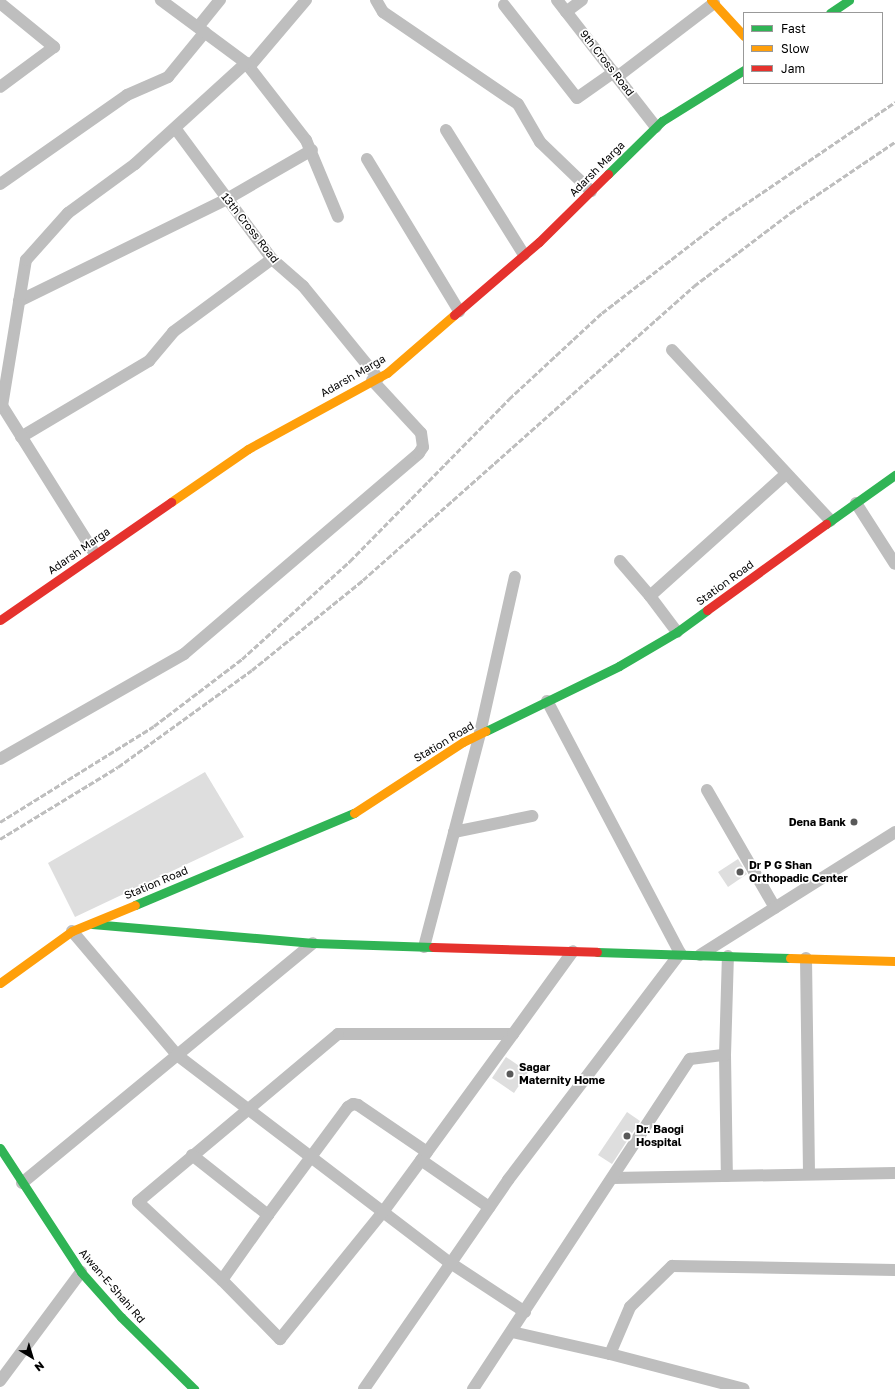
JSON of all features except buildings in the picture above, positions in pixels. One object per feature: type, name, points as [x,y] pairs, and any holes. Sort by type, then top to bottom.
[{"type":"main road","points":[[832,12],[850,0]]},
{"type":"main road","points":[[712,1],[743,35]]},
{"type":"main road","name":"Adarsh Marga","points":[[0,620],[248,449],[375,379],[459,311],[524,255],[656,127],[743,71]]},
{"type":"main road","name":"Station Road","points":[[2,979],[72,931],[361,810],[463,742],[619,666],[677,632],[895,475]]},
{"type":"main road","points":[[90,923],[313,943],[680,953],[700,955],[895,961]]},
{"type":"main road","name":"Aiwan-E-Shahi Rd","points":[[0,1148],[22,1184],[81,1272],[194,1389]]},
{"type":"street","points":[[161,0],[247,65],[312,150],[338,216]]},
{"type":"street","points":[[95,554],[1,405],[26,260],[68,213],[135,164],[247,65],[306,0]]},
{"type":"street","points":[[376,0],[383,12],[518,104],[540,142],[591,191]]},
{"type":"street","name":"9th Cross Road","points":[[557,0],[656,127]]},
{"type":"street","points":[[566,12],[582,0]]},
{"type":"street","points":[[505,2],[577,98],[615,74],[712,1]]},
{"type":"street","points":[[0,184],[127,95],[168,78],[201,30],[213,2]]},
{"type":"street","points":[[0,3],[54,46],[0,87]]},
{"type":"street","name":"13th Cross Road","points":[[0,759],[184,654],[419,453],[423,447],[420,433],[375,379],[303,286],[272,260],[175,128]]},
{"type":"street","points":[[446,130],[524,255]]},
{"type":"street","points":[[19,301],[227,199],[312,150]]},
{"type":"street","points":[[367,159],[459,311]]},
{"type":"street","points":[[21,437],[149,361],[174,332],[272,260]]},
{"type":"street","points":[[672,350],[831,521]]},
{"type":"street","points":[[650,596],[786,474]]},
{"type":"street","points":[[856,503],[895,564]]},
{"type":"street","points":[[620,561],[650,596],[677,632]]},
{"type":"street","points":[[424,947],[480,733],[515,577]]},
{"type":"street","points":[[364,1389],[449,1262],[680,953],[546,701]]},
{"type":"street","points":[[707,790],[775,908]]},
{"type":"street","points":[[454,832],[532,816]]},
{"type":"street","points":[[700,955],[895,832]]},
{"type":"street","points":[[72,931],[177,1055],[449,1262],[525,1312]]},
{"type":"street","points":[[22,1184],[313,943]]},
{"type":"street","points":[[513,1034],[338,1034],[247,1108],[138,1202],[222,1280],[280,1339],[383,1212],[513,1034],[573,951]]},
{"type":"street","points":[[726,1176],[725,1055],[728,956]]},
{"type":"street","points":[[806,958],[809,1174]]},
{"type":"street","points":[[473,1389],[512,1332],[690,1059],[725,1055]]},
{"type":"street","points":[[222,1280],[348,1107],[353,1104],[358,1105],[489,1207]]},
{"type":"street","points":[[192,1155],[268,1215]]},
{"type":"street","points":[[613,1178],[895,1173]]},
{"type":"street","points":[[610,1354],[630,1307],[672,1266],[895,1270]]},
{"type":"street","points":[[0,1382],[81,1272]]},
{"type":"street","points":[[512,1332],[610,1354],[744,1389]]},
{"type":"railway","points":[[0,822],[154,726],[242,659],[350,561],[509,399],[602,313],[729,215],[895,102]]},
{"type":"railway","points":[[0,839],[118,767],[252,670],[363,580],[694,286],[790,213],[895,142]]},
{"type":"traffic: fast","points":[[831,12],[849,0]]},
{"type":"traffic: fast","points":[[608,174],[662,121],[743,71]]},
{"type":"traffic: fast","points":[[826,524],[895,475]]},
{"type":"traffic: fast","points":[[486,731],[619,666],[677,632],[707,610]]},
{"type":"traffic: fast","points":[[135,905],[354,813]]},
{"type":"traffic: fast","points":[[92,924],[313,943],[433,947]]},
{"type":"traffic: fast","points":[[597,952],[790,958]]},
{"type":"traffic: fast","points":[[0,1148],[81,1272],[121,1317],[194,1389]]},
{"type":"traffic: slow","points":[[711,0],[743,35]]},
{"type":"traffic: slow","points":[[171,502],[248,449],[387,373],[454,315]]},
{"type":"traffic: slow","points":[[354,813],[463,742],[486,731]]},
{"type":"traffic: slow","points":[[0,983],[72,931],[135,905]]},
{"type":"traffic: slow","points":[[790,958],[895,961]]},
{"type":"traffic: jam","points":[[454,315],[539,242],[608,174]]},
{"type":"traffic: jam","points":[[0,620],[171,502]]},
{"type":"traffic: jam","points":[[707,610],[826,524]]},
{"type":"traffic: jam","points":[[433,947],[597,952]]},
{"type":"place","name":"Dena Bank","points":[[854,822]]},
{"type":"place","name":"Dr P G Shan Orthopadic Center","points":[[740,872]]},
{"type":"place","name":"Sagar Maternity Home","points":[[510,1074]]},
{"type":"place","name":"Dr. Baogi Hospital","points":[[627,1136]]}]
